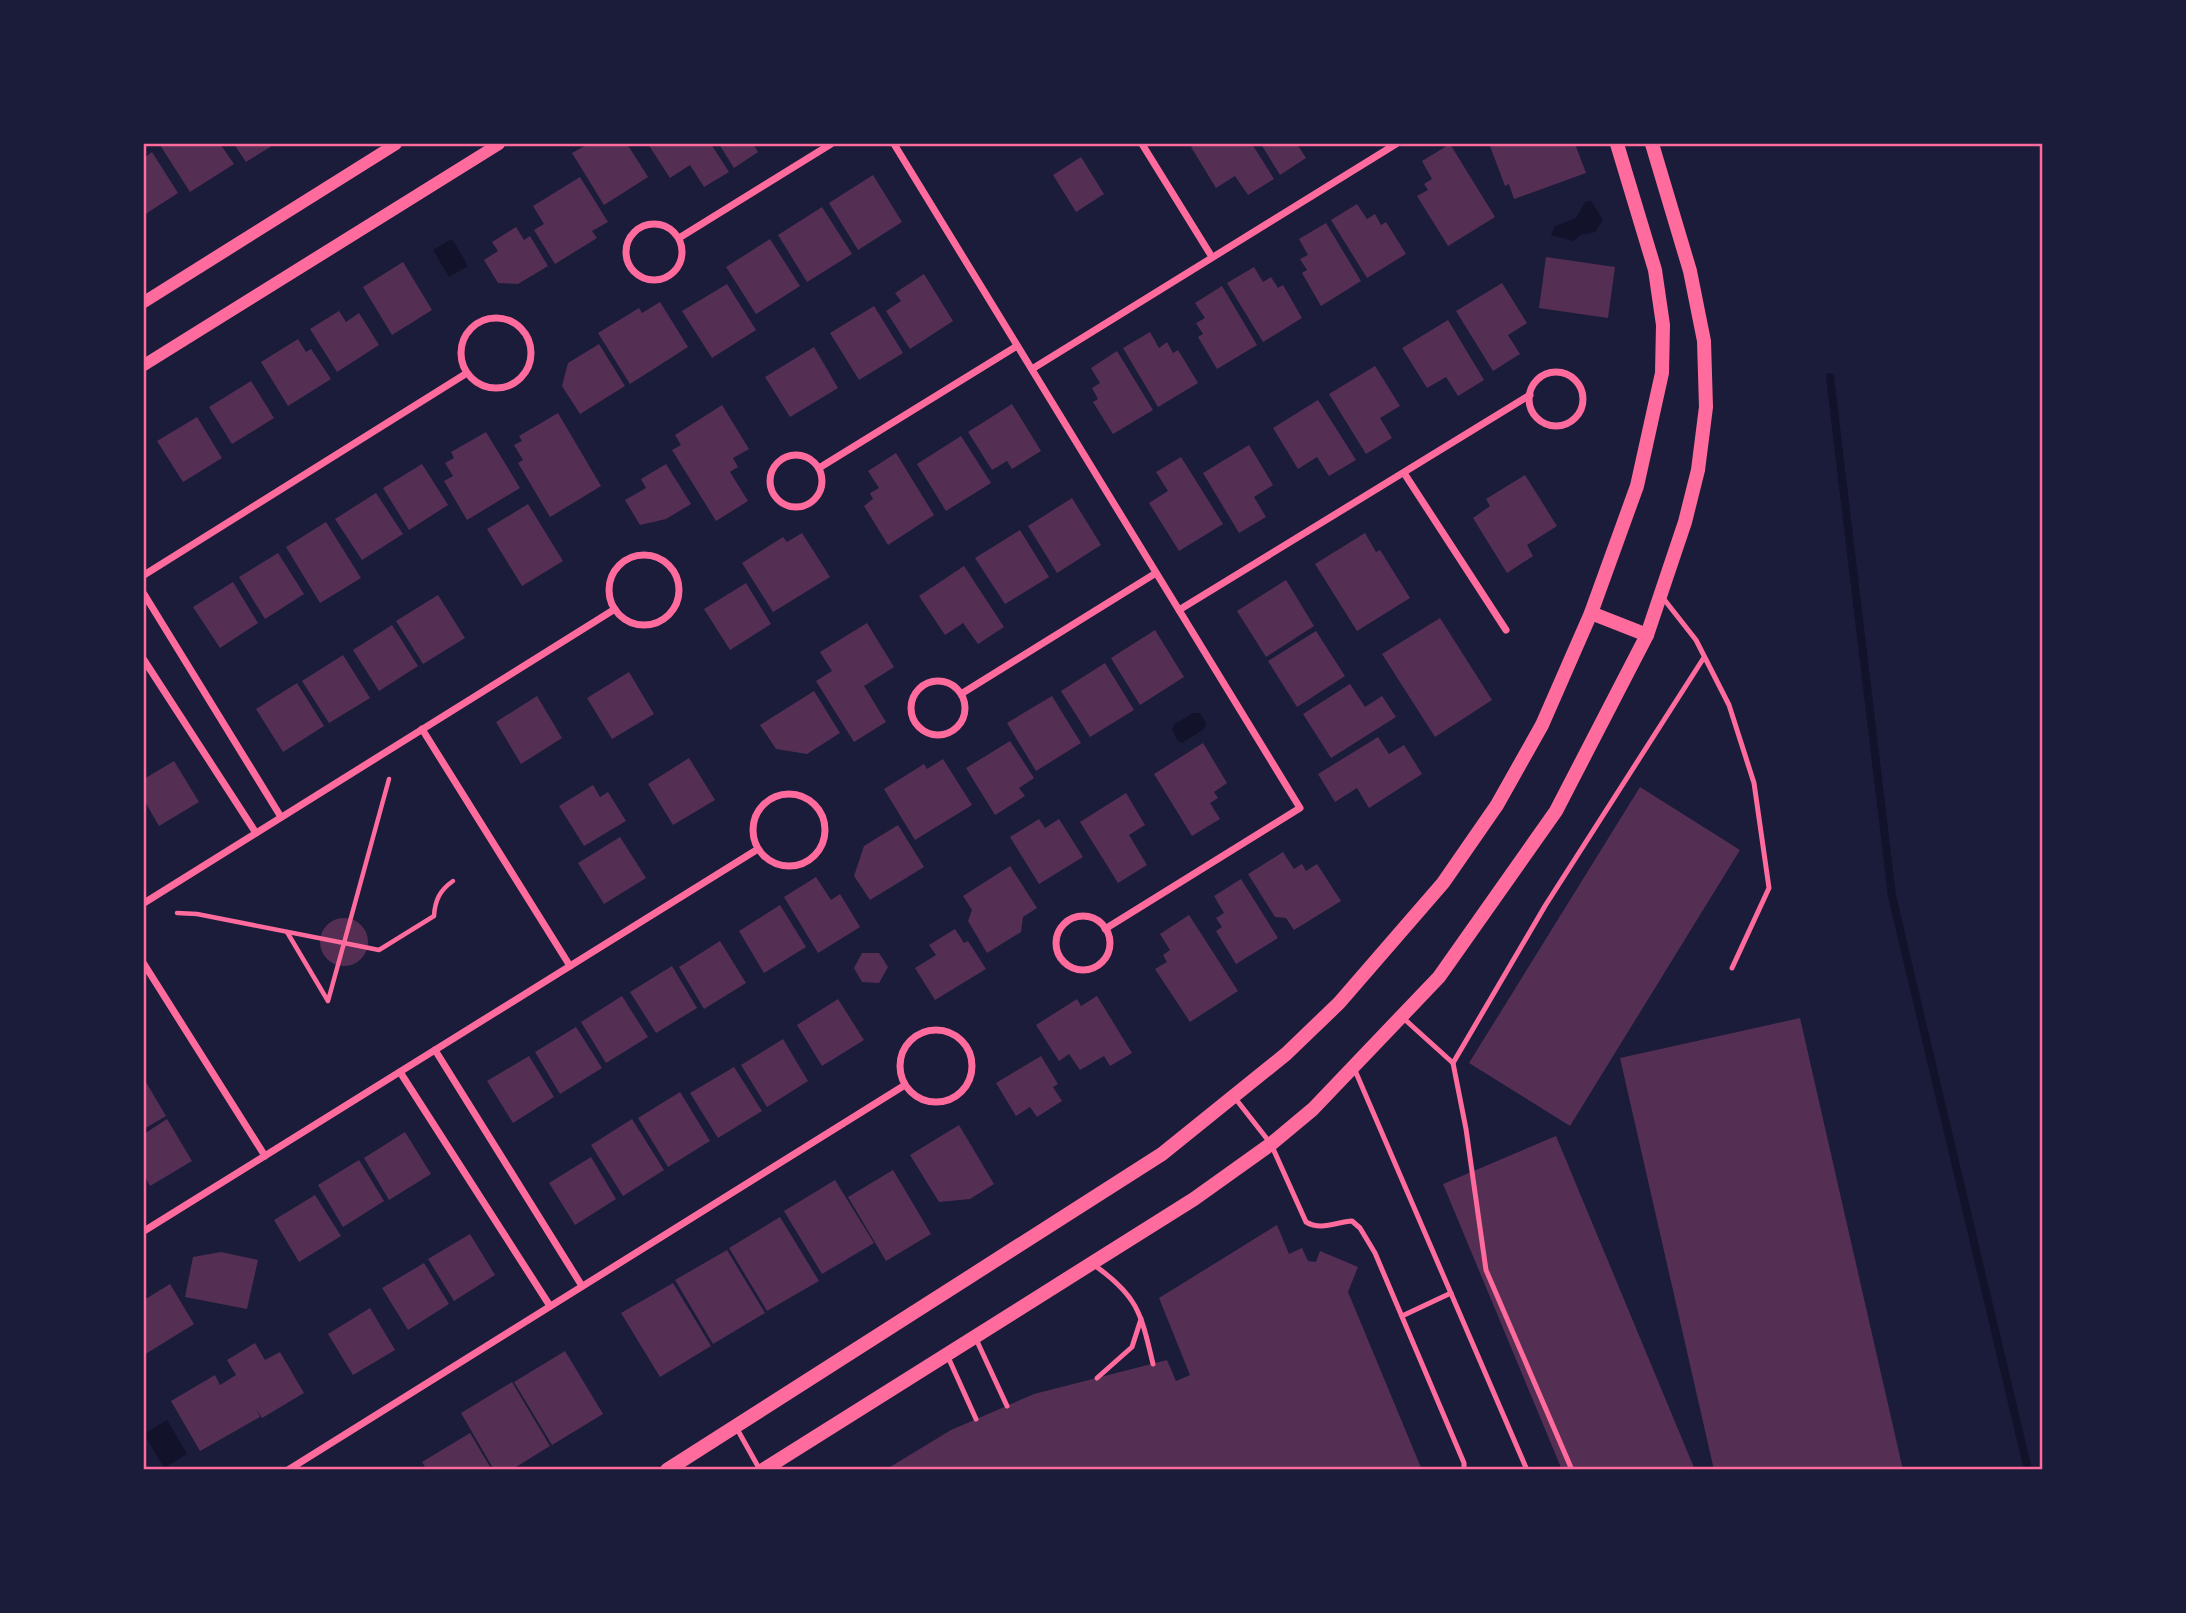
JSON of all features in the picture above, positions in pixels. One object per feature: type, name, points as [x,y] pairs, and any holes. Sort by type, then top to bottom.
[{"type":"main road","points":[[667,1469],[1162,1154],[1286,1054],[1339,1003],[1443,883],[1497,805],[1542,726],[1591,613],[1637,486],[1662,373],[1663,325],[1655,270],[1617,144]]},
{"type":"main road","points":[[761,1469],[1194,1199],[1271,1144],[1313,1109],[1439,977],[1556,811],[1647,635],[1685,522],[1698,470],[1706,407],[1704,341],[1690,271],[1652,144]]},
{"type":"main road","points":[[1591,613],[1647,635]]},
{"type":"street","points":[[144,302],[396,144]]},
{"type":"street","points":[[144,365],[499,144]]},
{"type":"street","points":[[679,238],[831,144]]},
{"type":"street","points":[[894,144],[1300,808],[1105,929]]},
{"type":"street","points":[[1142,144],[1212,257]]},
{"type":"street","points":[[1032,369],[1396,144]]},
{"type":"street","points":[[647,225],[665,226],[679,238],[682,247],[680,265],[666,278],[648,280],[639,276],[628,262],[628,243],[639,229],[647,225]]},
{"type":"street","points":[[499,318],[519,327],[530,348],[530,359],[519,379],[509,386],[497,388],[475,382],[467,373],[460,352],[469,331],[477,323],[499,318]]},
{"type":"street","points":[[819,468],[1017,345]]},
{"type":"street","points":[[144,575],[467,373]]},
{"type":"street","points":[[1179,610],[1530,395],[1538,379],[1545,374],[1562,373],[1577,382],[1583,399],[1582,407],[1571,422],[1554,426],[1538,419],[1529,403],[1530,395]]},
{"type":"street","points":[[798,454],[806,456],[819,468],[822,476],[819,494],[806,506],[788,506],[774,496],[769,478],[775,463],[782,458],[798,454]]},
{"type":"street","points":[[1404,473],[1506,630]]},
{"type":"street","points":[[636,556],[647,556],[667,564],[674,572],[679,596],[667,617],[645,626],[623,618],[615,609],[610,599],[612,577],[626,561],[636,556]]},
{"type":"street","points":[[961,694],[1156,573]]},
{"type":"street","points":[[144,594],[281,817]]},
{"type":"street","points":[[144,903],[615,609]]},
{"type":"street","points":[[144,660],[256,833]]},
{"type":"street","points":[[929,682],[947,683],[961,694],[964,702],[962,720],[951,732],[942,735],[925,733],[913,720],[911,702],[915,693],[929,682]]},
{"type":"street","points":[[422,729],[570,966]]},
{"type":"street","points":[[785,793],[808,799],[817,807],[825,830],[823,841],[809,859],[787,866],[776,863],[758,849],[753,825],[756,813],[763,804],[785,793]]},
{"type":"street","points":[[144,1231],[758,849]]},
{"type":"street","points":[[1091,918],[1105,929],[1110,945],[1108,954],[1097,967],[1080,970],[1059,957],[1056,939],[1065,923],[1073,919],[1091,918]]},
{"type":"street","points":[[144,964],[265,1156]]},
{"type":"street","points":[[946,1031],[957,1036],[966,1045],[971,1056],[970,1080],[955,1097],[945,1102],[933,1103],[912,1094],[905,1085],[900,1073],[903,1049],[921,1032],[946,1031]]},
{"type":"street","points":[[435,1050],[582,1286]]},
{"type":"street","points":[[400,1072],[550,1306]]},
{"type":"street","points":[[288,1469],[905,1085]]},
{"type":"lane","points":[[1661,596],[1696,640],[1703,659],[1729,705],[1754,783],[1769,888],[1732,968]]},
{"type":"lane","points":[[1453,1063],[1545,906],[1703,659]]},
{"type":"lane","points":[[1402,1017],[1453,1063],[1466,1129],[1486,1270],[1572,1469]]},
{"type":"lane","points":[[1354,1068],[1527,1469]]},
{"type":"lane","points":[[1234,1097],[1271,1144],[1306,1223],[1313,1227],[1352,1221],[1360,1228],[1375,1253],[1464,1466]]},
{"type":"lane","points":[[1092,1263],[1127,1293],[1142,1316],[1153,1364]]},
{"type":"lane","points":[[1402,1316],[1451,1293]]},
{"type":"lane","points":[[1097,1378],[1132,1347],[1142,1316]]},
{"type":"lane","points":[[975,1336],[1007,1406]]},
{"type":"lane","points":[[947,1354],[976,1419]]},
{"type":"lane","points":[[736,1427],[761,1469]]},
{"type":"path","points":[[286,932],[327,1001],[389,779]]},
{"type":"path","points":[[177,912],[379,950],[434,916],[440,894],[453,881]]},
{"type":"shaded area","points":[[1591,201],[1603,220],[1595,232],[1581,235],[1573,241],[1551,235],[1555,226],[1576,218],[1585,202]]},
{"type":"shaded area","points":[[452,239],[468,266],[449,277],[433,250]]},
{"type":"shaded area","points":[[1193,713],[1200,713],[1206,723],[1204,729],[1182,743],[1172,729],[1175,724]]},
{"type":"shaded area","points":[[167,1420],[187,1454],[164,1468],[144,1434]]},
{"type":"building","points":[[220,144],[234,164],[190,192],[160,145]]},
{"type":"building","points":[[234,144],[275,144],[246,162]]},
{"type":"building","points":[[588,144],[627,144],[648,177],[604,205],[572,153]]},
{"type":"building","points":[[648,144],[711,144],[729,172],[704,187],[690,165],[670,178]]},
{"type":"building","points":[[719,144],[753,144],[758,152],[734,168]]},
{"type":"building","points":[[1197,144],[1252,144],[1274,179],[1248,195],[1235,176],[1216,188],[1191,147]]},
{"type":"building","points":[[1261,144],[1297,144],[1306,158],[1280,175]]},
{"type":"building","points":[[1450,144],[1495,217],[1448,246],[1417,196],[1428,190],[1424,184],[1432,179],[1422,161]]},
{"type":"building","points":[[1575,144],[1586,173],[1514,199],[1509,184],[1505,186],[1490,146]]},
{"type":"building","points":[[152,152],[178,193],[144,215],[144,158]]},
{"type":"building","points":[[1081,157],[1104,194],[1076,212],[1053,175]]},
{"type":"building","points":[[873,175],[902,222],[858,250],[829,203]]},
{"type":"building","points":[[580,177],[608,222],[592,231],[597,238],[555,264],[534,230],[544,224],[533,206]]},
{"type":"building","points":[[1357,204],[1367,219],[1375,214],[1381,225],[1386,222],[1406,254],[1367,278],[1331,220]]},
{"type":"building","points":[[822,207],[852,254],[807,282],[778,235]]},
{"type":"building","points":[[1326,223],[1361,281],[1321,306],[1302,273],[1307,270],[1300,259],[1308,255],[1299,239]]},
{"type":"building","points":[[516,227],[524,240],[530,236],[548,266],[518,284],[498,283],[484,260],[498,251],[492,242]]},
{"type":"building","points":[[770,239],[800,286],[756,314],[726,267]]},
{"type":"building","points":[[1546,257],[1615,267],[1608,318],[1539,308]]},
{"type":"building","points":[[403,262],[432,310],[392,335],[363,287]]},
{"type":"building","points":[[1254,267],[1263,282],[1271,277],[1278,288],[1283,285],[1302,318],[1263,342],[1227,283]]},
{"type":"building","points":[[924,274],[953,321],[910,349],[886,311],[901,301],[895,293]]},
{"type":"building","points":[[1502,283],[1527,323],[1508,335],[1520,354],[1493,371],[1456,311]]},
{"type":"building","points":[[727,284],[756,330],[712,358],[682,311]]},
{"type":"building","points":[[1222,286],[1257,345],[1217,369],[1198,337],[1203,334],[1196,323],[1205,318],[1195,303]]},
{"type":"building","points":[[660,302],[688,347],[630,384],[598,333],[639,308],[642,313]]},
{"type":"building","points":[[874,306],[903,353],[859,380],[830,333]]},
{"type":"building","points":[[339,311],[346,322],[359,313],[379,345],[337,372],[310,329]]},
{"type":"building","points":[[1448,320],[1484,380],[1458,396],[1446,377],[1427,388],[1402,348]]},
{"type":"building","points":[[1150,332],[1159,348],[1167,342],[1173,353],[1178,350],[1198,383],[1158,407],[1123,348]]},
{"type":"building","points":[[298,339],[306,352],[311,349],[331,379],[288,406],[261,362]]},
{"type":"building","points":[[599,344],[625,386],[580,414],[562,386],[568,363]]},
{"type":"building","points":[[814,347],[838,388],[790,417],[765,377]]},
{"type":"building","points":[[1117,351],[1153,410],[1113,434],[1093,402],[1098,399],[1092,388],[1100,383],[1091,368]]},
{"type":"building","points":[[1375,366],[1400,406],[1380,418],[1392,438],[1366,454],[1329,394]]},
{"type":"building","points":[[251,381],[274,418],[232,444],[209,407]]},
{"type":"building","points":[[1318,400],[1356,460],[1329,476],[1317,457],[1298,469],[1273,428]]},
{"type":"building","points":[[1012,404],[1041,451],[1012,469],[1007,461],[992,470],[968,432]]},
{"type":"building","points":[[722,405],[749,449],[733,458],[738,467],[730,472],[748,501],[716,521],[672,450],[681,445],[675,435]]},
{"type":"building","points":[[558,413],[601,486],[550,517],[518,463],[523,460],[514,445],[522,441],[519,436]]},
{"type":"building","points":[[197,417],[222,458],[183,482],[157,441]]},
{"type":"building","points":[[486,432],[520,488],[467,520],[444,481],[453,476],[445,463],[454,458],[451,452]]},
{"type":"building","points":[[961,436],[991,483],[946,511],[917,464]]},
{"type":"building","points":[[1249,445],[1273,485],[1254,497],[1266,517],[1239,533],[1203,473]]},
{"type":"building","points":[[896,453],[934,515],[888,545],[864,506],[873,499],[870,493],[879,488],[868,471]]},
{"type":"building","points":[[1181,457],[1223,524],[1179,551],[1149,503],[1168,491],[1156,472]]},
{"type":"building","points":[[422,464],[448,505],[409,530],[383,488]]},
{"type":"building","points":[[666,464],[691,504],[666,519],[640,525],[625,500],[646,488],[641,479]]},
{"type":"building","points":[[1525,475],[1557,526],[1527,545],[1533,556],[1507,573],[1473,518],[1490,506],[1486,499]]},
{"type":"building","points":[[376,493],[403,534],[362,560],[335,519]]},
{"type":"building","points":[[1072,498],[1101,545],[1057,573],[1028,526]]},
{"type":"building","points":[[528,504],[563,561],[522,586],[487,529]]},
{"type":"building","points":[[326,522],[361,578],[320,603],[286,547]]},
{"type":"building","points":[[1020,530],[1049,577],[1005,604],[975,558]]},
{"type":"building","points":[[802,533],[830,577],[773,612],[742,563],[783,537],[787,542]]},
{"type":"building","points":[[1365,533],[1376,552],[1380,550],[1410,598],[1357,631],[1315,564]]},
{"type":"building","points":[[278,553],[304,594],[265,619],[239,577]]},
{"type":"building","points":[[964,566],[1004,627],[978,644],[963,623],[945,635],[919,596]]},
{"type":"building","points":[[1286,580],[1314,626],[1266,657],[1237,611]]},
{"type":"building","points":[[233,582],[258,623],[220,648],[193,607]]},
{"type":"building","points":[[746,583],[771,624],[730,650],[704,609]]},
{"type":"building","points":[[438,595],[465,638],[423,664],[396,621]]},
{"type":"building","points":[[1440,618],[1492,700],[1435,737],[1382,654]]},
{"type":"building","points":[[867,623],[894,667],[864,686],[886,722],[854,742],[816,681],[832,671],[820,652]]},
{"type":"building","points":[[392,625],[418,666],[379,691],[353,650]]},
{"type":"building","points":[[1155,630],[1184,677],[1140,705],[1111,658]]},
{"type":"building","points":[[1316,631],[1345,676],[1297,707],[1268,661]]},
{"type":"building","points":[[343,655],[370,698],[329,723],[302,681]]},
{"type":"building","points":[[1105,663],[1134,710],[1090,737],[1061,691]]},
{"type":"building","points":[[629,672],[654,714],[612,739],[587,698]]},
{"type":"building","points":[[297,683],[324,726],[283,752],[256,709]]},
{"type":"building","points":[[1350,684],[1365,707],[1382,696],[1396,717],[1331,758],[1303,714]]},
{"type":"building","points":[[814,691],[840,733],[807,754],[776,749],[760,725]]},
{"type":"building","points":[[537,696],[562,738],[521,764],[496,722]]},
{"type":"building","points":[[1052,696],[1081,743],[1036,771],[1007,723]]},
{"type":"building","points":[[1378,737],[1389,754],[1404,745],[1422,774],[1369,808],[1357,788],[1335,802],[1318,774]]},
{"type":"building","points":[[1010,741],[1034,778],[1019,788],[1025,796],[995,815],[966,768]]},
{"type":"building","points":[[1203,743],[1227,783],[1214,792],[1218,798],[1210,803],[1220,819],[1192,836],[1154,774]]},
{"type":"building","points":[[689,758],[715,800],[673,825],[648,784]]},
{"type":"building","points":[[943,759],[972,805],[915,840],[884,789],[924,764],[927,769]]},
{"type":"building","points":[[174,761],[199,802],[159,826],[144,800],[144,779]]},
{"type":"building","points":[[593,785],[600,797],[608,792],[626,821],[584,846],[559,806]]},
{"type":"building","points":[[1640,787],[1740,850],[1570,1126],[1469,1063]]},
{"type":"building","points":[[1126,793],[1145,825],[1129,835],[1147,865],[1118,883],[1080,822]]},
{"type":"building","points":[[1039,819],[1045,828],[1059,819],[1083,857],[1039,884],[1010,837]]},
{"type":"building","points":[[898,825],[924,867],[870,900],[854,876],[864,846]]},
{"type":"building","points":[[620,837],[646,878],[604,904],[578,863]]},
{"type":"building","points":[[1283,852],[1294,869],[1302,864],[1306,871],[1317,864],[1341,901],[1294,930],[1286,918],[1275,917],[1248,874]]},
{"type":"building","points":[[1010,866],[1037,908],[1023,917],[1021,932],[987,953],[968,921],[972,910],[963,896]]},
{"type":"building","points":[[816,877],[831,900],[840,894],[860,927],[818,953],[784,897]]},
{"type":"building","points":[[1241,879],[1278,938],[1236,964],[1216,931],[1222,927],[1216,918],[1224,913],[1214,896]]},
{"type":"building","points":[[780,905],[806,947],[764,973],[739,931]]},
{"type":"building","points":[[1189,915],[1238,991],[1190,1022],[1155,969],[1167,962],[1163,955],[1170,950],[1160,934]]},
{"type":"building","points":[[344,918],[361,925],[368,942],[361,959],[344,966],[327,959],[320,942],[327,925]]},
{"type":"building","points":[[955,929],[964,943],[968,941],[986,969],[935,1000],[915,968],[936,955],[929,945]]},
{"type":"building","points":[[720,941],[746,983],[704,1009],[679,967]]},
{"type":"building","points":[[862,953],[879,953],[888,967],[879,983],[862,982],[854,968]]},
{"type":"building","points":[[672,966],[697,1008],[656,1033],[630,992]]},
{"type":"building","points":[[622,996],[648,1037],[606,1063],[581,1022]]},
{"type":"building","points":[[1097,996],[1132,1053],[1110,1066],[1104,1056],[1080,1070],[1069,1054],[1059,1061],[1036,1025],[1077,999],[1081,1006]]},
{"type":"building","points":[[838,999],[864,1040],[822,1066],[797,1025]]},
{"type":"building","points":[[1800,1018],[1903,1470],[1714,1470],[1620,1058]]},
{"type":"building","points":[[576,1027],[602,1068],[560,1094],[535,1052]]},
{"type":"building","points":[[783,1039],[808,1081],[767,1107],[741,1065]]},
{"type":"building","points":[[529,1056],[554,1097],[513,1123],[487,1081]]},
{"type":"building","points":[[1041,1056],[1058,1084],[1053,1087],[1062,1101],[1037,1117],[1030,1107],[1016,1116],[996,1083]]},
{"type":"building","points":[[734,1067],[762,1111],[718,1138],[690,1093]]},
{"type":"building","points":[[144,1079],[166,1116],[144,1129]]},
{"type":"building","points":[[680,1092],[710,1141],[668,1167],[638,1118]]},
{"type":"building","points":[[167,1119],[192,1161],[150,1186],[144,1175],[144,1134]]},
{"type":"building","points":[[632,1119],[664,1170],[623,1196],[591,1145]]},
{"type":"building","points":[[959,1125],[994,1184],[970,1199],[939,1202],[910,1155]]},
{"type":"building","points":[[405,1132],[431,1174],[389,1200],[364,1158]]},
{"type":"building","points":[[1556,1136],[1695,1470],[1562,1470],[1443,1184]]},
{"type":"building","points":[[591,1157],[616,1199],[575,1225],[549,1183]]},
{"type":"building","points":[[359,1160],[384,1201],[343,1227],[318,1185]]},
{"type":"building","points":[[893,1170],[931,1234],[886,1261],[848,1197]]},
{"type":"building","points":[[835,1180],[874,1243],[822,1274],[784,1211]]},
{"type":"building","points":[[315,1195],[341,1236],[299,1262],[274,1220]]},
{"type":"building","points":[[780,1217],[819,1281],[767,1311],[729,1248]]},
{"type":"building","points":[[1277,1225],[1289,1254],[1302,1248],[1308,1261],[1316,1262],[1320,1251],[1358,1267],[1348,1292],[1422,1470],[885,1470],[951,1430],[1034,1394],[1167,1360],[1176,1381],[1190,1375],[1159,1298]]},
{"type":"building","points":[[470,1234],[495,1275],[454,1301],[428,1259]]},
{"type":"building","points":[[727,1250],[765,1313],[713,1344],[675,1280]]},
{"type":"building","points":[[221,1252],[258,1260],[247,1309],[185,1297],[193,1257]]},
{"type":"building","points":[[424,1263],[449,1304],[408,1330],[382,1288]]},
{"type":"building","points":[[673,1283],[711,1346],[660,1377],[621,1313]]},
{"type":"building","points":[[170,1284],[194,1324],[144,1355],[144,1300]]},
{"type":"building","points":[[370,1308],[395,1350],[353,1375],[328,1334]]},
{"type":"building","points":[[255,1343],[265,1360],[280,1352],[304,1393],[262,1418],[256,1409],[260,1417],[200,1451],[171,1401],[215,1375],[220,1385],[236,1375],[227,1360]]},
{"type":"building","points":[[565,1351],[603,1414],[552,1445],[514,1382]]},
{"type":"building","points":[[512,1382],[550,1446],[511,1470],[494,1470],[461,1413]]},
{"type":"building","points":[[470,1433],[492,1470],[427,1470],[422,1462]]},
{"type":"waterway","points":[[1830,377],[1892,896],[2028,1470]]}]
